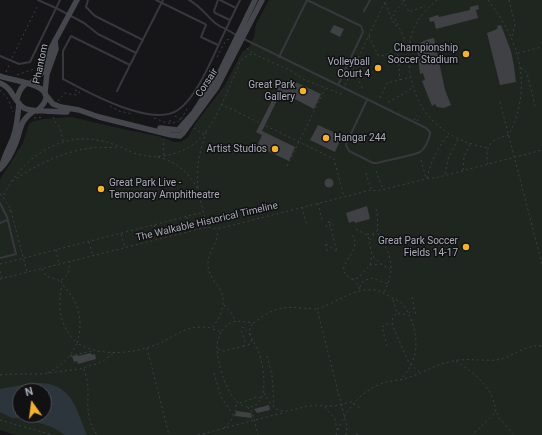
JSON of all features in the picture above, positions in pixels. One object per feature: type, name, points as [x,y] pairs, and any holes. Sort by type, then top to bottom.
[{"type":"street","name":"Phantom","points":[[29,83],[43,72],[51,48],[77,0]]},
{"type":"street","name":"Corsair","points":[[35,111],[66,112],[99,117],[180,136],[218,87],[255,0]]},
{"type":"street","name":"Corsair","points":[[240,37],[262,0]]},
{"type":"street","name":"Phantom","points":[[45,93],[48,74],[56,49],[55,40]]},
{"type":"street","points":[[0,76],[40,87],[45,93],[44,102],[35,111],[25,117],[22,122],[14,149],[1,168]]},
{"type":"street","points":[[0,83],[7,86],[25,109],[35,111]]},
{"type":"street","points":[[1,168],[3,158],[13,138],[17,121],[19,92],[22,87],[29,83]]},
{"type":"street","name":"Corsair","points":[[45,93],[53,104],[79,110],[99,117]]},
{"type":"lane","points":[[38,0],[84,23],[98,34],[136,53]]},
{"type":"lane","points":[[45,4],[47,0]]},
{"type":"lane","points":[[0,56],[19,64],[30,62],[60,0]]},
{"type":"lane","points":[[88,0],[86,6],[95,16],[143,40]]},
{"type":"lane","points":[[156,0],[162,1],[205,24],[206,25],[201,37],[218,45]]},
{"type":"lane","points":[[189,0],[202,8],[216,24],[240,37],[428,129],[430,135],[423,149],[421,151],[377,163],[373,163],[349,151],[346,145],[367,100]]},
{"type":"lane","points":[[230,21],[215,13],[214,11],[219,0],[236,8]]},
{"type":"lane","points":[[130,65],[71,36],[63,51],[63,79],[124,108],[162,115],[177,111],[199,84],[240,0]]},
{"type":"lane","points":[[279,56],[307,0],[361,26],[363,32],[338,85]]},
{"type":"lane","points":[[364,11],[369,1],[366,0]]},
{"type":"lane","points":[[117,91],[162,1]]},
{"type":"lane","points":[[0,203],[8,220],[16,254],[0,258]]},
{"type":"lane","points":[[0,223],[8,220]]},
{"type":"path","points":[[245,46],[253,54],[288,69],[305,80],[341,94],[386,0]]},
{"type":"path","points":[[369,35],[378,55],[386,56],[405,40],[393,14],[404,0]]},
{"type":"path","points":[[404,0],[408,12],[425,6]]},
{"type":"path","points":[[431,0],[432,4]]},
{"type":"path","points":[[437,0],[419,18],[410,39],[408,61],[411,77],[418,98],[427,114],[434,122],[449,134],[470,144],[488,148]]},
{"type":"path","points":[[488,0],[503,21],[511,37],[517,53],[520,68],[522,86],[521,100],[518,114],[509,135]]},
{"type":"path","points":[[508,0],[515,25],[511,37]]},
{"type":"path","points":[[385,3],[395,26],[398,24]]},
{"type":"path","points":[[5,71],[6,72],[37,7]]},
{"type":"path","points":[[216,60],[226,40],[231,39]]},
{"type":"path","points":[[397,44],[400,80]]},
{"type":"path","points":[[517,53],[542,47]]},
{"type":"path","points":[[207,227],[198,189],[198,163],[206,132],[240,65],[240,61],[248,55],[253,54]]},
{"type":"path","points":[[15,76],[38,67]]},
{"type":"path","points":[[353,68],[363,90]]},
{"type":"path","points":[[520,68],[527,73],[535,106]]},
{"type":"path","points":[[380,98],[388,83],[411,77]]},
{"type":"path","points":[[388,102],[405,93],[414,86]]},
{"type":"path","points":[[57,103],[57,100],[66,93],[76,95],[82,89]]},
{"type":"path","points":[[288,166],[325,89]]},
{"type":"path","points":[[0,90],[8,99],[13,116]]},
{"type":"path","points":[[75,90],[85,95]]},
{"type":"path","points":[[149,118],[175,123],[180,119],[191,102]]},
{"type":"path","points":[[500,102],[542,264]]},
{"type":"path","points":[[221,104],[334,159],[344,197]]},
{"type":"path","points":[[108,105],[119,111],[138,115]]},
{"type":"path","points":[[53,114],[54,120],[60,128],[63,142]]},
{"type":"path","points":[[413,122],[417,115]]},
{"type":"path","points":[[30,120],[47,116]]},
{"type":"path","points":[[175,116],[180,119]]},
{"type":"path","points":[[416,123],[420,116]]},
{"type":"path","points":[[170,118],[170,123]]},
{"type":"path","points":[[192,127],[204,134]]},
{"type":"path","points":[[3,196],[11,181],[34,156],[63,142],[76,139],[96,139],[140,155],[164,156],[180,152],[189,147],[206,132]]},
{"type":"path","points":[[426,178],[433,157],[449,134]]},
{"type":"path","points":[[488,164],[487,153],[492,141],[499,137],[509,135]]},
{"type":"path","points":[[164,156],[163,142],[165,137]]},
{"type":"path","points":[[445,175],[448,159],[458,139]]},
{"type":"path","points":[[463,170],[464,157],[470,144]]},
{"type":"path","points":[[11,181],[37,165],[66,153],[91,148],[120,147]]},
{"type":"path","name":"The Walkable Historical Timeline","points":[[1,279],[207,227],[217,229],[371,190],[377,191],[542,150]]},
{"type":"path","points":[[156,156],[171,161],[182,168],[190,176],[198,189]]},
{"type":"path","points":[[421,160],[426,178]]},
{"type":"path","points":[[376,171],[384,189]]},
{"type":"path","points":[[366,173],[371,190]]},
{"type":"path","points":[[0,194],[3,196],[11,210],[27,272]]},
{"type":"path","points":[[318,203],[322,220]]},
{"type":"path","points":[[302,207],[307,226]]},
{"type":"path","points":[[376,209],[379,237],[389,257],[391,269],[388,284],[384,293]]},
{"type":"path","points":[[5,212],[11,210]]},
{"type":"path","points":[[0,264],[204,212]]},
{"type":"path","points":[[187,216],[191,231]]},
{"type":"path","points":[[328,221],[334,225]]},
{"type":"path","points":[[326,227],[328,221]]},
{"type":"path","points":[[328,221],[337,252],[325,243],[328,254]]},
{"type":"path","points":[[154,225],[158,239]]},
{"type":"path","points":[[212,328],[221,316],[223,305],[222,294],[209,273],[207,263],[218,235],[217,229]]},
{"type":"path","points":[[356,229],[367,234],[374,234]]},
{"type":"path","points":[[370,240],[378,231]]},
{"type":"path","points":[[121,233],[125,248]]},
{"type":"path","points":[[352,279],[358,278],[370,265],[372,255],[370,240],[367,234]]},
{"type":"path","points":[[352,235],[356,242],[355,248],[346,260],[344,269],[346,274],[360,287]]},
{"type":"path","points":[[89,241],[93,256]]},
{"type":"path","points":[[56,250],[60,264]]},
{"type":"path","points":[[372,255],[381,264],[391,269]]},
{"type":"path","points":[[61,282],[68,274],[70,262]]},
{"type":"path","points":[[370,265],[381,264]]},
{"type":"path","points":[[42,269],[46,276],[61,282],[72,296],[79,313],[81,326],[77,343],[70,356],[61,365],[48,373]]},
{"type":"path","points":[[0,271],[1,279]]},
{"type":"path","points":[[358,278],[362,282]]},
{"type":"path","points":[[360,291],[362,282],[372,278],[388,284]]},
{"type":"path","points":[[62,285],[59,302],[61,316],[68,332],[77,343],[94,350],[116,352],[147,347],[162,342],[188,328],[212,328],[221,332]]},
{"type":"path","points":[[284,412],[274,408],[264,392],[260,353],[249,330],[254,323],[270,312],[279,308],[290,307],[317,309],[354,292],[360,291],[375,290],[397,300],[409,314],[414,326],[416,340],[415,352],[411,365],[400,380]]},
{"type":"path","points":[[412,297],[416,316]]},
{"type":"path","points":[[387,346],[382,328],[392,321],[397,313],[393,299]]},
{"type":"path","points":[[223,305],[233,315],[235,322]]},
{"type":"path","points":[[409,314],[414,308]]},
{"type":"path","points":[[317,309],[347,427],[346,435]]},
{"type":"path","points":[[397,313],[409,314]]},
{"type":"path","points":[[392,321],[394,332],[411,365],[420,372]]},
{"type":"path","points":[[254,323],[229,323],[221,332],[217,349],[221,372],[228,389],[236,401],[248,407],[249,410],[252,411],[258,435]]},
{"type":"path","points":[[244,346],[245,341],[241,330],[244,327],[251,336]]},
{"type":"path","points":[[217,349],[224,351],[244,346],[250,344],[252,339]]},
{"type":"path","points":[[198,435],[310,406],[325,407],[353,402],[374,386],[388,381],[406,379],[434,366],[455,360],[496,360],[526,348],[542,346]]},
{"type":"path","points":[[147,347],[169,435]]},
{"type":"path","points":[[70,356],[94,350]]},
{"type":"path","points":[[0,375],[48,373],[84,368],[102,362],[116,352]]},
{"type":"path","points":[[267,356],[272,375],[274,408]]},
{"type":"path","points":[[455,360],[485,384],[495,401],[496,412],[499,418],[514,435]]},
{"type":"path","points":[[84,368],[87,382],[87,411],[89,420],[97,435]]},
{"type":"path","points":[[214,373],[221,397],[234,416]]},
{"type":"path","points":[[252,411],[264,392]]},
{"type":"path","points":[[239,403],[257,397],[261,398]]},
{"type":"path","points":[[223,429],[232,421],[236,401]]},
{"type":"path","points":[[353,402],[362,409]]},
{"type":"path","points":[[336,435],[353,402]]},
{"type":"path","points":[[248,407],[255,406]]},
{"type":"path","points":[[325,407],[335,419],[337,431]]},
{"type":"path","points":[[472,435],[496,412]]},
{"type":"path","points":[[0,420],[53,435]]},
{"type":"shaded area","points":[[269,0],[542,0],[542,435],[15,435],[0,430],[0,179],[23,143],[29,124],[33,121],[44,119],[71,117],[158,136],[175,142],[181,142],[188,137],[195,124],[225,85],[242,52],[249,47],[254,37],[256,24]]},
{"type":"shaded area","points":[[52,385],[64,391],[70,397],[75,405],[87,435],[65,435],[46,425],[39,423],[52,423]]},
{"type":"shaded area","points":[[12,387],[12,418],[0,412],[0,389]]},
{"type":"building","points":[[478,5],[479,9],[476,10],[478,18],[436,29],[434,21],[430,22],[429,18],[438,15],[439,17],[470,10],[470,7]]},
{"type":"building","points":[[334,25],[344,29],[340,37],[330,32]]},
{"type":"building","points":[[501,25],[511,51],[516,82],[500,85],[487,33],[495,30],[498,28],[497,26]]},
{"type":"building","points":[[434,38],[445,90],[451,105],[444,108],[437,107],[435,104],[432,106],[422,81],[425,80],[423,73],[420,74],[417,48],[421,48],[420,43]]},
{"type":"building","points":[[289,79],[321,94],[314,109],[281,92],[262,131],[295,147],[289,161],[257,146],[262,135],[256,132],[279,87],[284,89]]},
{"type":"building","name":"Hangar 244","points":[[318,125],[342,136],[335,152],[310,140]]},
{"type":"building","points":[[327,179],[331,179],[333,183],[331,187],[327,187],[325,185],[325,181]]},
{"type":"building","points":[[367,206],[370,219],[349,223],[346,213]]},
{"type":"building","points":[[91,353],[92,355],[95,354],[96,359],[78,364],[77,361],[74,362],[72,356],[78,356]]},
{"type":"building","points":[[269,405],[270,410],[257,413],[254,409]]},
{"type":"building","points":[[236,411],[251,413],[252,418],[235,416]]},
{"type":"place","name":"Championship Soccer Stadium","points":[[466,54]]},
{"type":"place","name":"Volleyball Court 4","points":[[378,68]]},
{"type":"place","name":"Great Park Gallery","points":[[303,91]]},
{"type":"place","name":"Hangar 244","points":[[326,138]]},
{"type":"place","name":"Artist Studios","points":[[275,149]]},
{"type":"place","name":"Great Park Live - Temporary Amphitheatre","points":[[101,189]]},
{"type":"place","name":"Great Park Soccer Fields 14-17","points":[[466,247]]}]
